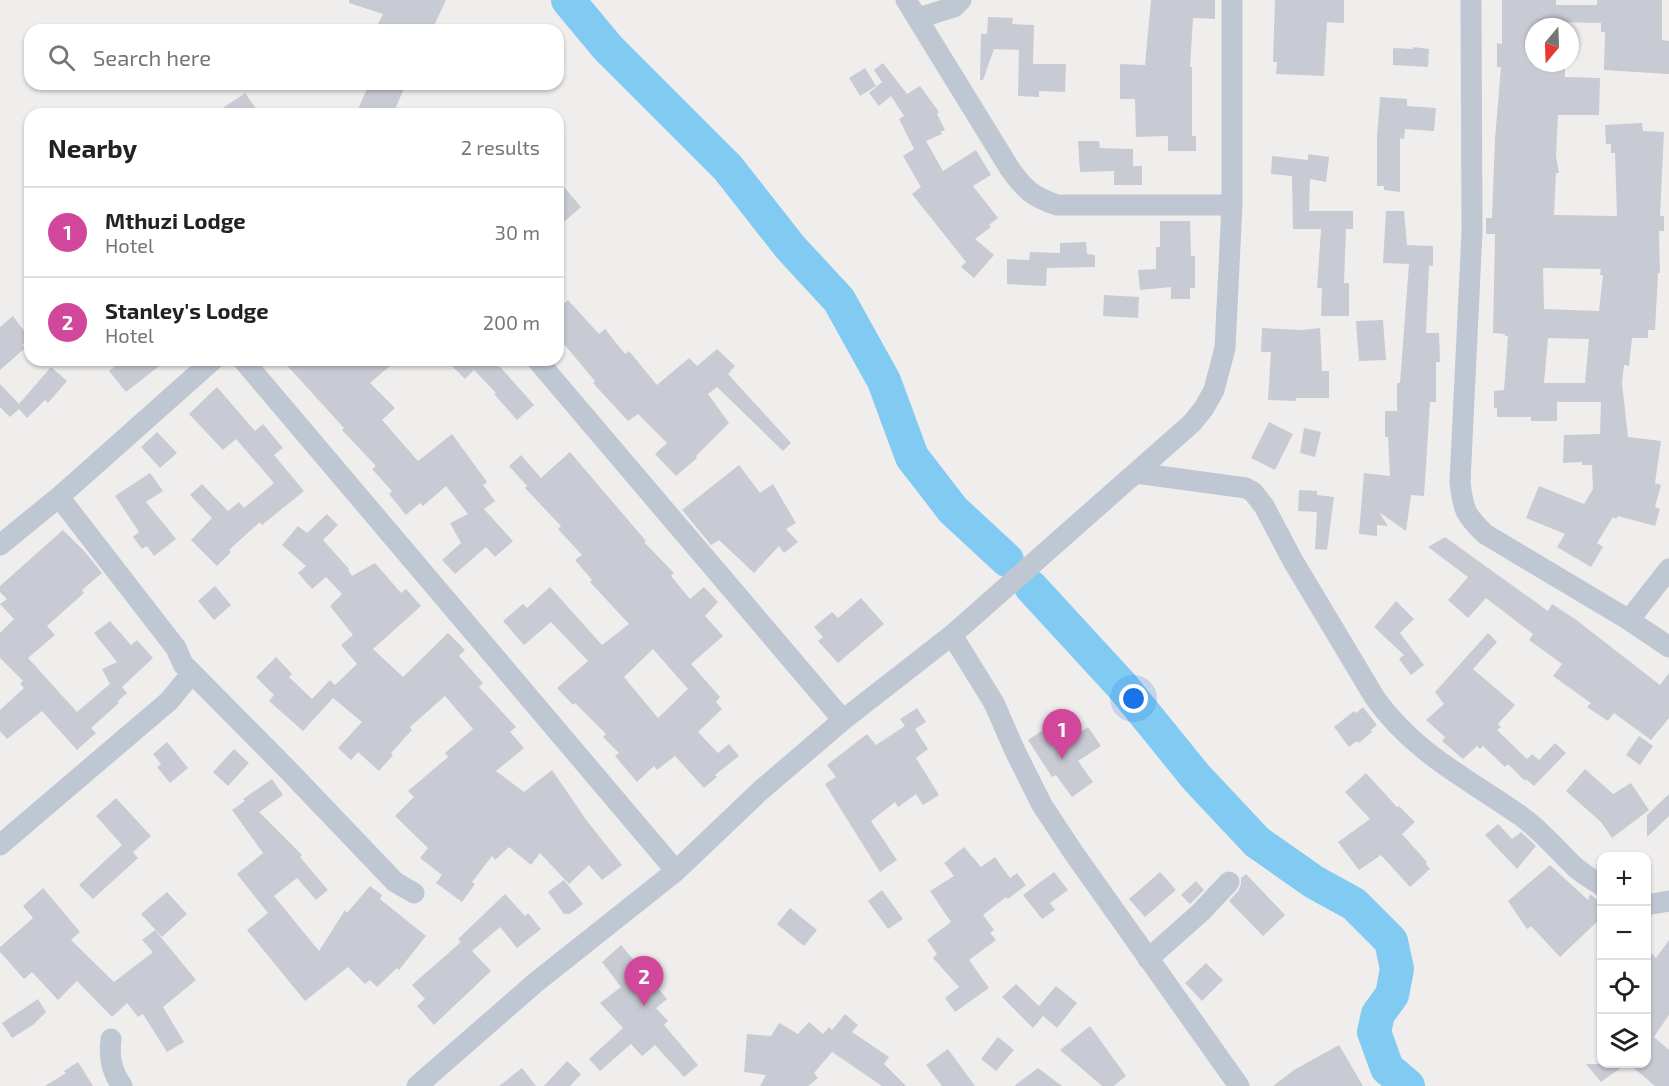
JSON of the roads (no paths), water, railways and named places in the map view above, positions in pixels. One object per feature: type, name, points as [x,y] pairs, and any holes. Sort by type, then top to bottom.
[{"type":"street","points":[[906,0],[1010,169],[1021,185],[1035,198],[1057,205],[1232,205]]},
{"type":"street","points":[[918,18],[954,7],[961,0]]},
{"type":"street","points":[[417,1086],[535,983],[676,871],[760,791],[843,720],[952,635],[1192,423],[1204,408],[1214,390],[1225,348],[1232,205],[1232,0]]},
{"type":"street","points":[[1472,0],[1472,232],[1460,482],[1462,500],[1468,518],[1485,534],[1629,620],[1669,647]]},
{"type":"street","points":[[0,545],[59,497],[206,366]]},
{"type":"street","points":[[248,366],[676,871]]},
{"type":"street","points":[[542,366],[843,720]]},
{"type":"street","points":[[1136,473],[1246,488],[1253,492],[1264,506],[1293,561],[1389,718],[1426,753],[1546,835],[1576,868],[1597,883]]},
{"type":"street","points":[[59,497],[176,648],[183,664],[395,882],[414,893]]},
{"type":"street","points":[[1629,620],[1669,569]]},
{"type":"street","points":[[952,635],[994,703],[1042,805],[1072,852],[1239,1086]]},
{"type":"street","points":[[0,845],[169,701],[192,673]]},
{"type":"street","points":[[1148,959],[1201,912],[1229,882]]},
{"type":"street","points":[[1651,904],[1669,901]]},
{"type":"street","points":[[111,1039],[109,1058],[115,1076],[122,1086]]},
{"type":"waterway","points":[[568,0],[608,48],[728,168],[790,247],[839,300],[884,381],[912,457],[953,510],[1007,560]]},
{"type":"waterway","points":[[1031,587],[1123,687],[1196,777],[1257,842],[1314,882],[1354,904],[1391,941],[1397,969],[1392,995],[1378,1014],[1374,1032],[1387,1068],[1408,1086]]},
{"type":"place","name":"Mthuzi Lodge","points":[[1062,759]]},
{"type":"place","name":"Stanley's Lodge","points":[[644,1006]]}]
